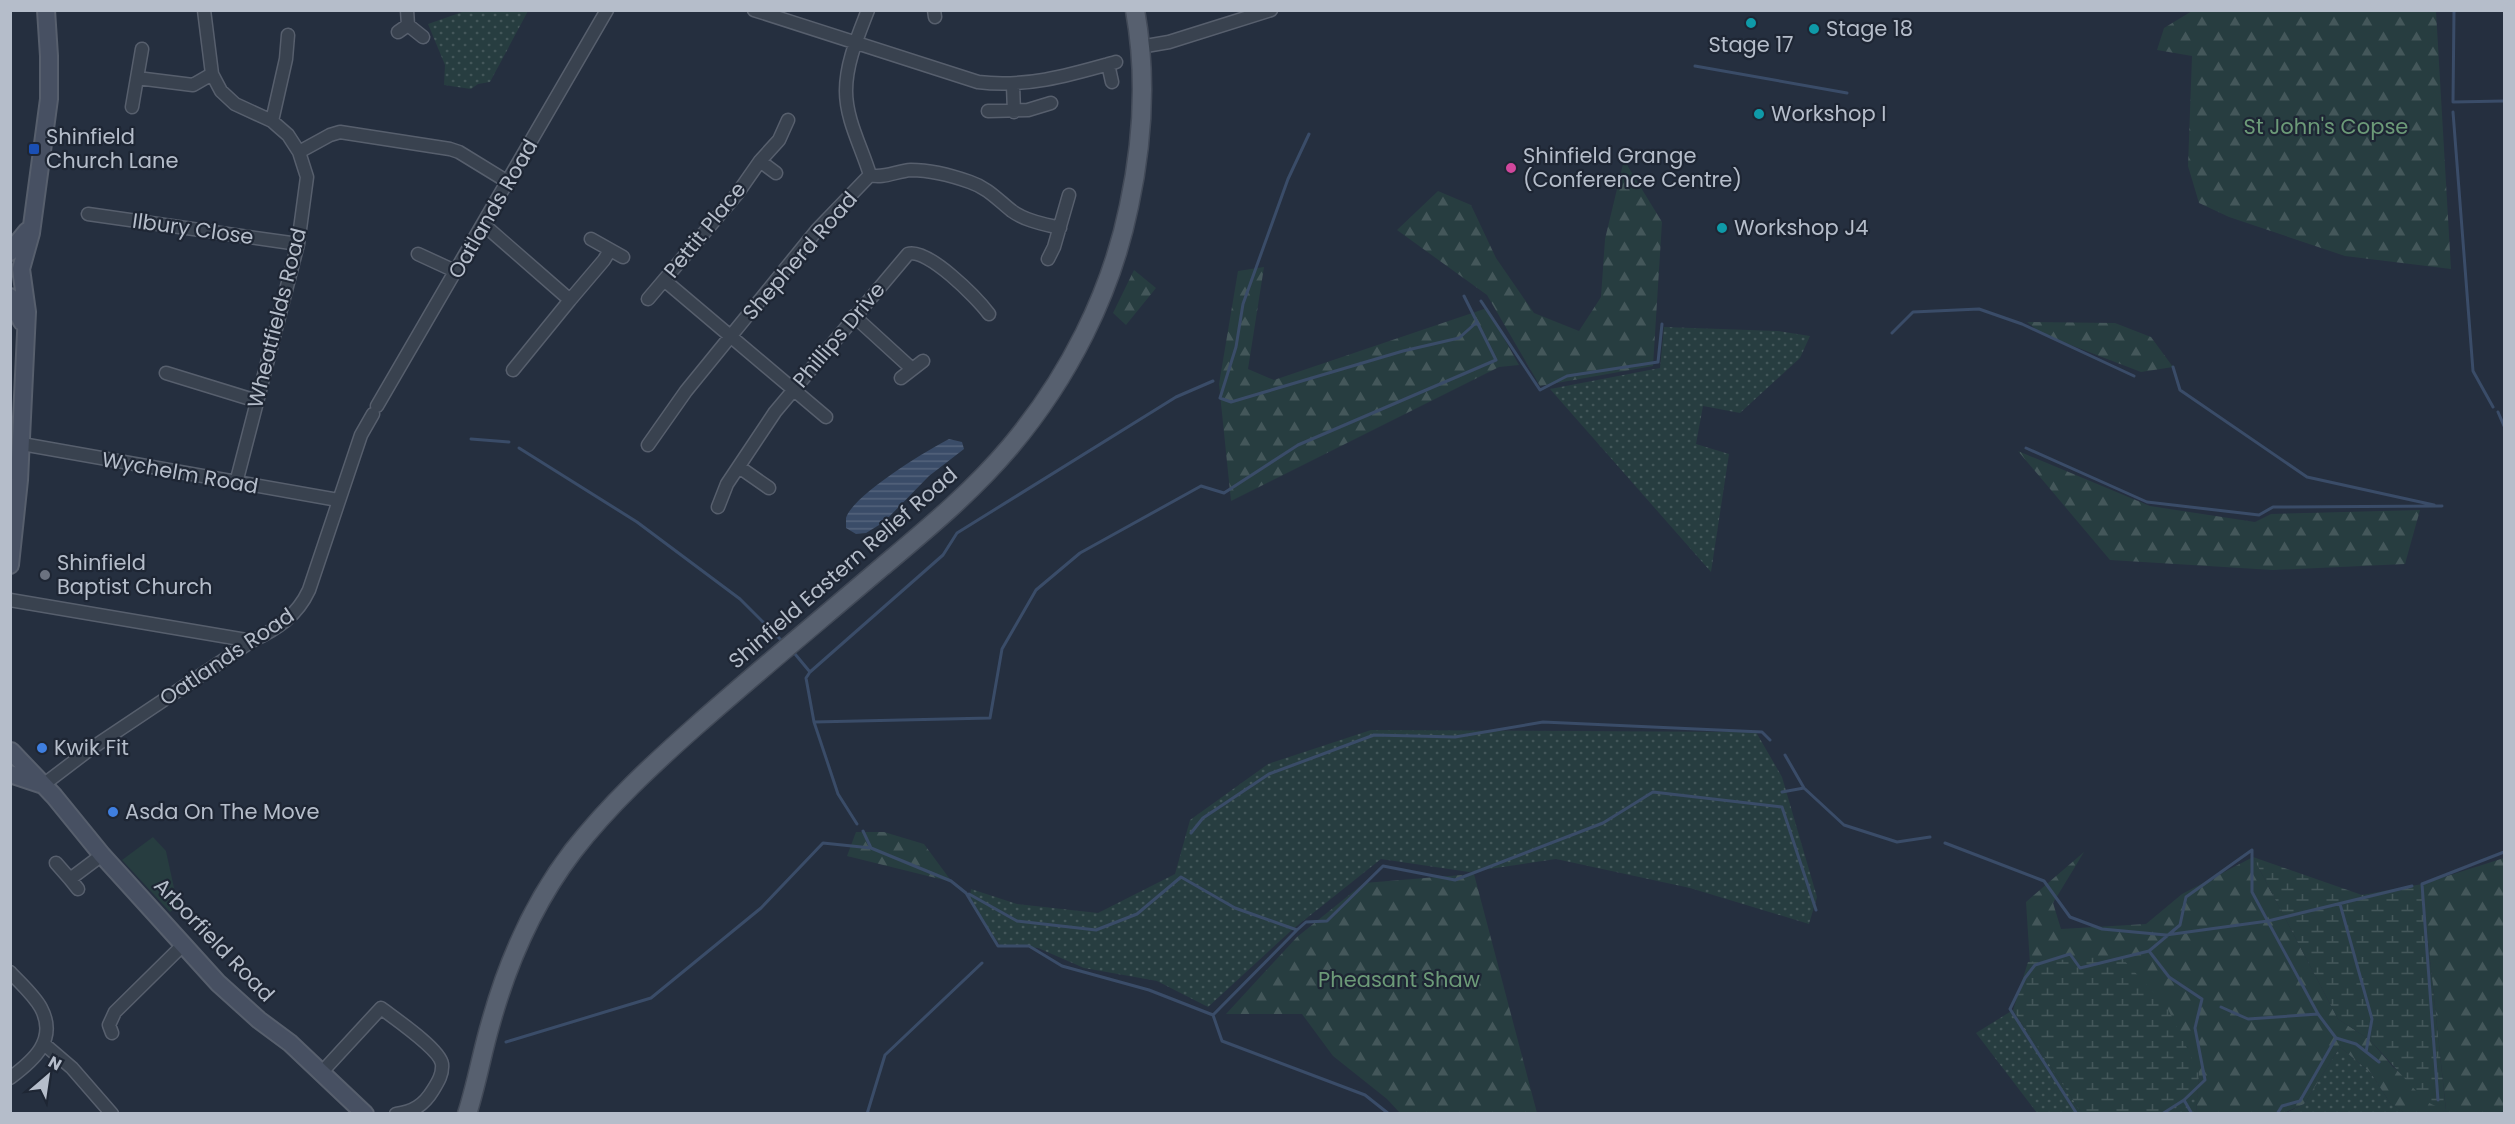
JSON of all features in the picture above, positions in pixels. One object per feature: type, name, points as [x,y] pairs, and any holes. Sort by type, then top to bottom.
[{"type":"main road","points":[[10,566],[22,444],[27,312],[16,272],[31,233],[49,99],[50,56],[46,10]]},
{"type":"main road","name":"Shinfield Eastern Relief Road","points":[[467,1113],[491,1019],[512,958],[540,900],[573,851],[603,815],[663,755],[948,511],[1010,447],[1050,391],[1102,298],[1125,226],[1137,172],[1142,130],[1140,47],[1135,10]]},
{"type":"main road","points":[[10,252],[32,222]]},
{"type":"main road","points":[[10,297],[25,329]]},
{"type":"main road","name":"Arborfield Road","points":[[11,753],[43,785],[102,855],[239,1002],[290,1043],[365,1113]]},
{"type":"main road","points":[[10,774],[43,785]]},
{"type":"street","points":[[204,10],[212,74],[221,91],[235,104],[272,121],[288,135],[299,152],[340,132],[450,149],[459,152],[508,182]]},
{"type":"street","points":[[407,10],[403,28],[423,37]]},
{"type":"street","name":"Oatlands Road","points":[[43,785],[88,750],[252,641],[271,633],[299,609],[309,590],[361,435],[607,10]]},
{"type":"street","points":[[754,10],[779,14],[855,44],[978,82],[1013,85],[1055,79],[1112,63],[1112,82]]},
{"type":"street","name":"Shepherd Road","points":[[648,445],[686,391],[817,230],[870,175],[850,116],[846,92],[848,67],[868,10]]},
{"type":"street","points":[[1140,47],[1169,42],[1270,10]]},
{"type":"street","points":[[272,121],[286,59],[288,34]]},
{"type":"street","points":[[132,106],[142,49]]},
{"type":"street","points":[[137,78],[193,85],[212,74]]},
{"type":"street","points":[[1013,85],[1014,112]]},
{"type":"street","points":[[988,111],[1014,112],[1051,103]]},
{"type":"street","name":"Pettit Place","points":[[648,299],[737,194],[760,161],[779,140],[788,120]]},
{"type":"street","name":"Wheatfields Road","points":[[236,483],[298,243],[307,177],[299,152]]},
{"type":"street","name":"Pettit Place","points":[[760,161],[776,173]]},
{"type":"street","points":[[870,175],[875,177],[894,171],[914,170],[964,180],[988,189],[1013,212],[1060,228]]},
{"type":"street","points":[[1048,259],[1069,195]]},
{"type":"street","name":"Ilbury Close","points":[[88,214],[298,243]]},
{"type":"street","points":[[483,224],[570,300]]},
{"type":"street","points":[[591,240],[623,257]]},
{"type":"street","points":[[513,370],[520,355],[570,300],[610,250]]},
{"type":"street","name":"Phillips Drive","points":[[718,507],[727,484],[775,412],[908,254],[920,253],[967,289],[989,315]]},
{"type":"street","points":[[418,254],[457,272]]},
{"type":"street","points":[[664,280],[826,417]]},
{"type":"street","points":[[855,316],[911,368]]},
{"type":"street","points":[[901,378],[923,361]]},
{"type":"street","points":[[166,373],[257,401]]},
{"type":"street","name":"Wychelm Road","points":[[22,444],[338,500]]},
{"type":"street","points":[[740,467],[769,488]]},
{"type":"street","points":[[10,600],[252,641]]},
{"type":"street","points":[[56,863],[74,884],[102,855]]},
{"type":"street","points":[[112,1033],[109,1025],[115,1012],[184,944]]},
{"type":"street","points":[[10,972],[41,1008],[46,1027],[44,1044],[35,1059],[10,1078]]},
{"type":"street","points":[[322,1072],[381,1008],[433,1050],[442,1062],[441,1077],[430,1096],[413,1112],[396,1113]]},
{"type":"street","points":[[44,1044],[72,1068],[112,1113]]},
{"type":"green space","points":[[465,11],[528,11],[490,82],[478,84],[471,89],[444,85],[445,65],[428,24]]},
{"type":"green space","name":"St John's Copse","points":[[2192,11],[2436,11],[2451,269],[2345,256],[2229,217],[2199,203],[2188,166],[2192,56],[2157,50],[2164,28]]},
{"type":"green space","points":[[1624,160],[1662,222],[1653,366],[1540,386],[1487,295],[1397,230],[1438,191],[1471,205],[1496,258],[1534,313],[1579,331],[1601,297],[1605,239]]},
{"type":"green space","points":[[1264,267],[1248,369],[1274,380],[1487,308],[1519,365],[1499,367],[1231,501],[1219,384],[1238,271]]},
{"type":"green space","points":[[1134,270],[1156,288],[1126,325],[1113,313]]},
{"type":"green space","points":[[2027,322],[2115,323],[2151,337],[2173,367],[2141,372],[2042,334]]},
{"type":"green space","points":[[1664,327],[1778,331],[1810,336],[1800,358],[1740,413],[1703,406],[1696,444],[1729,454],[1711,572],[1550,389],[1660,368]]},
{"type":"green space","points":[[2018,451],[2150,506],[2255,522],[2271,514],[2420,510],[2405,564],[2273,570],[2110,560]]},
{"type":"green space","points":[[1371,730],[1756,732],[1782,777],[1817,897],[1809,924],[1690,888],[1556,859],[1469,872],[1381,859],[1293,929],[1208,1007],[1157,981],[1084,968],[1038,948],[1000,945],[969,901],[971,889],[1017,904],[1098,913],[1175,874],[1190,820],[1268,764]]},
{"type":"green space","points":[[856,832],[884,832],[924,844],[952,882],[847,856]]},
{"type":"green space","points":[[153,837],[166,851],[178,906],[170,912],[122,860]]},
{"type":"green space","points":[[2084,852],[2053,903],[2061,929],[2146,924],[2182,894],[2253,857],[2338,1019],[2370,1040],[2393,1067],[2446,1110],[2422,884],[2504,858],[2504,1113],[2405,1113],[2390,1103],[2371,1073],[2340,1047],[2304,1104],[2284,1113],[2196,1113],[2199,1073],[2030,964],[2026,902]]},
{"type":"green space","points":[[2253,857],[2362,895],[2422,884],[2446,1111],[2425,1101],[2370,1040],[2338,1019]]},
{"type":"green space","name":"Pheasant Shaw","points":[[1474,874],[1537,1113],[1400,1113],[1387,1099],[1333,1056],[1302,1014],[1226,1014],[1297,937],[1364,883]]},
{"type":"green space","points":[[2120,956],[2167,1007],[2199,1073],[2198,1089],[2164,1113],[2082,1113],[2013,1010],[2028,962]]},
{"type":"green space","points":[[2013,1010],[2082,1113],[2037,1113],[1976,1033]]},
{"type":"green space","points":[[2340,1047],[2371,1073],[2390,1103],[2405,1113],[2284,1114],[2304,1104]]},
{"type":"green space","points":[[2198,1089],[2196,1113],[2164,1113]]},
{"type":"water","points":[[949,439],[962,442],[964,449],[929,476],[884,522],[866,533],[856,534],[846,528],[846,518],[851,509],[875,486]]},
{"type":"waterway","points":[[2454,10],[2453,102],[2504,101]]},
{"type":"waterway","points":[[1695,66],[1847,93]]},
{"type":"waterway","points":[[2453,112],[2473,371],[2493,407]]},
{"type":"waterway","points":[[1309,134],[1288,179],[1243,304],[1236,347],[1220,398],[1231,402],[1403,351],[1459,338],[1477,322]]},
{"type":"waterway","points":[[857,824],[838,794],[814,722],[990,718],[1002,649],[1036,590],[1080,553],[1201,486],[1224,493],[1298,445],[1496,360],[1464,296]]},
{"type":"waterway","points":[[1481,301],[1540,390],[1567,376],[1658,362],[1662,324]]},
{"type":"waterway","points":[[1892,333],[1913,312],[1979,309],[2022,324],[2134,376]]},
{"type":"waterway","points":[[2173,367],[2180,390],[2307,477],[2434,505]]},
{"type":"waterway","points":[[810,672],[943,555],[957,533],[1176,397],[1213,381]]},
{"type":"waterway","points":[[2498,412],[2504,426]]},
{"type":"waterway","points":[[471,439],[509,442]]},
{"type":"waterway","points":[[519,448],[637,522],[740,599],[782,641]]},
{"type":"waterway","points":[[2026,448],[2147,502],[2259,515],[2273,507],[2442,506]]},
{"type":"waterway","points":[[795,654],[810,672],[806,678],[814,722]]},
{"type":"waterway","points":[[1191,833],[1203,818],[1269,774],[1374,735],[1455,737],[1543,722],[1762,732],[1770,740]]},
{"type":"waterway","points":[[1785,755],[1804,788],[1844,825],[1897,842],[1930,837]]},
{"type":"waterway","points":[[1782,792],[1804,788]]},
{"type":"waterway","points":[[1213,1015],[1306,922],[1327,921],[1383,866],[1455,880],[1603,823],[1653,792],[1782,807],[1816,910]]},
{"type":"waterway","points":[[863,831],[871,848]]},
{"type":"waterway","points":[[506,1042],[651,998],[761,908],[823,843],[871,848],[951,881],[966,893],[998,946],[1029,946],[1062,966],[1149,990],[1213,1015],[1222,1041],[1365,1095],[1389,1114]]},
{"type":"waterway","points":[[1945,843],[2044,881],[2070,917],[2102,929],[2166,935],[2268,921],[2412,886]]},
{"type":"waterway","points":[[2252,850],[2252,892],[2318,1014],[2336,1038],[2356,1044],[2379,1062]]},
{"type":"waterway","points":[[2077,1114],[2010,1009],[2025,978],[2035,965],[2070,954],[2080,968],[2149,951],[2180,925],[2186,897],[2252,850]]},
{"type":"waterway","points":[[2438,1100],[2422,884],[2504,852]]},
{"type":"waterway","points":[[969,894],[1017,921],[1096,930],[1137,914],[1181,877],[1235,908],[1297,930]]},
{"type":"waterway","points":[[2340,904],[2372,1019],[2366,1052]]},
{"type":"waterway","points":[[2149,951],[2169,977],[2202,999],[2195,1028],[2205,1080],[2184,1100],[2162,1114]]},
{"type":"waterway","points":[[867,1114],[885,1055],[982,963]]},
{"type":"waterway","points":[[2221,1007],[2248,1019],[2318,1014]]},
{"type":"waterway","points":[[2277,1114],[2282,1106],[2300,1101],[2336,1038]]},
{"type":"waterway","points":[[2184,1100],[2192,1114]]},
{"type":"place","name":"Stage 17","points":[[1751,23]]},
{"type":"place","name":"Stage 18","points":[[1814,29]]},
{"type":"place","name":"Workshop I","points":[[1759,114]]},
{"type":"place","name":"Shinfield Church Lane","points":[[34,149]]},
{"type":"place","name":"Shinfield Grange (Conference Centre)","points":[[1511,168]]},
{"type":"place","name":"Workshop J4","points":[[1722,228]]},
{"type":"place","name":"Shinfield Baptist Church","points":[[45,575]]},
{"type":"place","name":"Kwik Fit","points":[[42,748]]},
{"type":"place","name":"Asda On The Move","points":[[113,812]]}]
